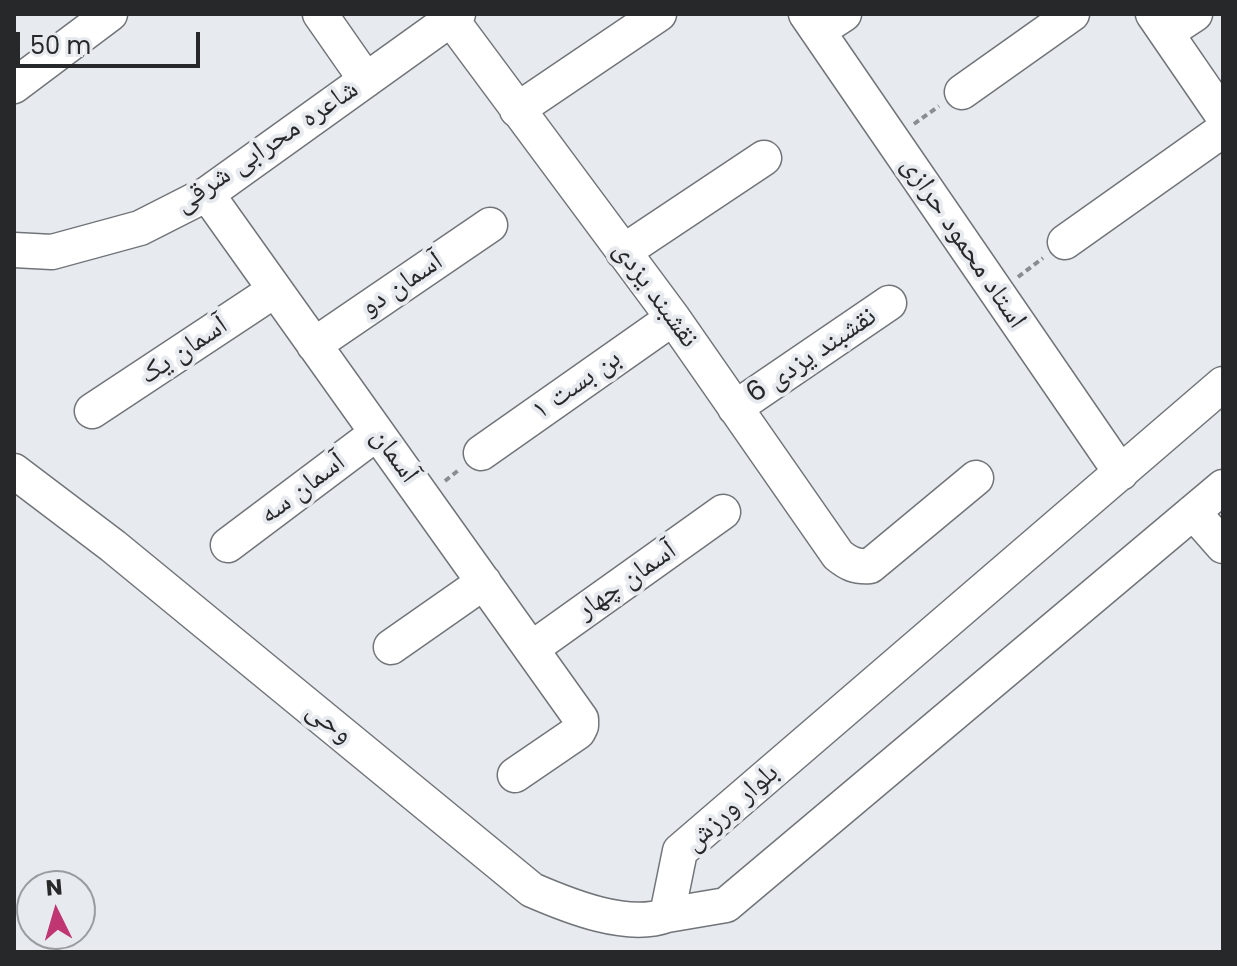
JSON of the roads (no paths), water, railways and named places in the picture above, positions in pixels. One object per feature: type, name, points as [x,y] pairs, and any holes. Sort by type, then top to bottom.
[{"type":"street","points":[[14,86],[110,14]]},
{"type":"street","points":[[320,14],[366,80]]},
{"type":"street","points":[[517,110],[659,14]]},
{"type":"street","points":[[962,92],[1072,14]]},
{"type":"street","points":[[1195,14],[1160,24],[1223,116]]},
{"type":"street","name":"شاعره محرابی شرقی","points":[[14,250],[52,252],[140,228],[207,194],[455,16]]},
{"type":"street","name":"نقشبند یزدی","points":[[455,16],[517,110],[673,318],[838,555],[859,567],[870,566],[976,478]]},
{"type":"street","name":"استاد محمود حرازی","points":[[823,20],[892,138],[1121,473]]},
{"type":"street","points":[[1065,242],[1223,130]]},
{"type":"street","points":[[623,252],[764,158]]},
{"type":"street","name":"آسمان","points":[[207,194],[581,719],[578,732],[515,775]]},
{"type":"street","name":"آسمان دو","points":[[314,345],[490,225]]},
{"type":"street","name":"آسمان یک","points":[[92,411],[275,290]]},
{"type":"street","name":"نقشبند یزدی 6","points":[[735,408],[889,303]]},
{"type":"street","name":"بن بست ۱","points":[[481,453],[673,318]]},
{"type":"street","name":"بلوار ورزش","points":[[667,915],[680,851],[1223,384]]},
{"type":"street","name":"آسمان سه","points":[[228,545],[377,433]]},
{"type":"street","name":"وحی","points":[[14,471],[113,546],[532,890],[559,902],[623,918],[645,920],[667,915]]},
{"type":"street","points":[[667,915],[726,905],[1223,487]]},
{"type":"street","name":"آسمان چهار","points":[[531,649],[723,512]]},
{"type":"street","points":[[1193,512],[1223,546]]},
{"type":"street","points":[[391,647],[484,582]]}]
